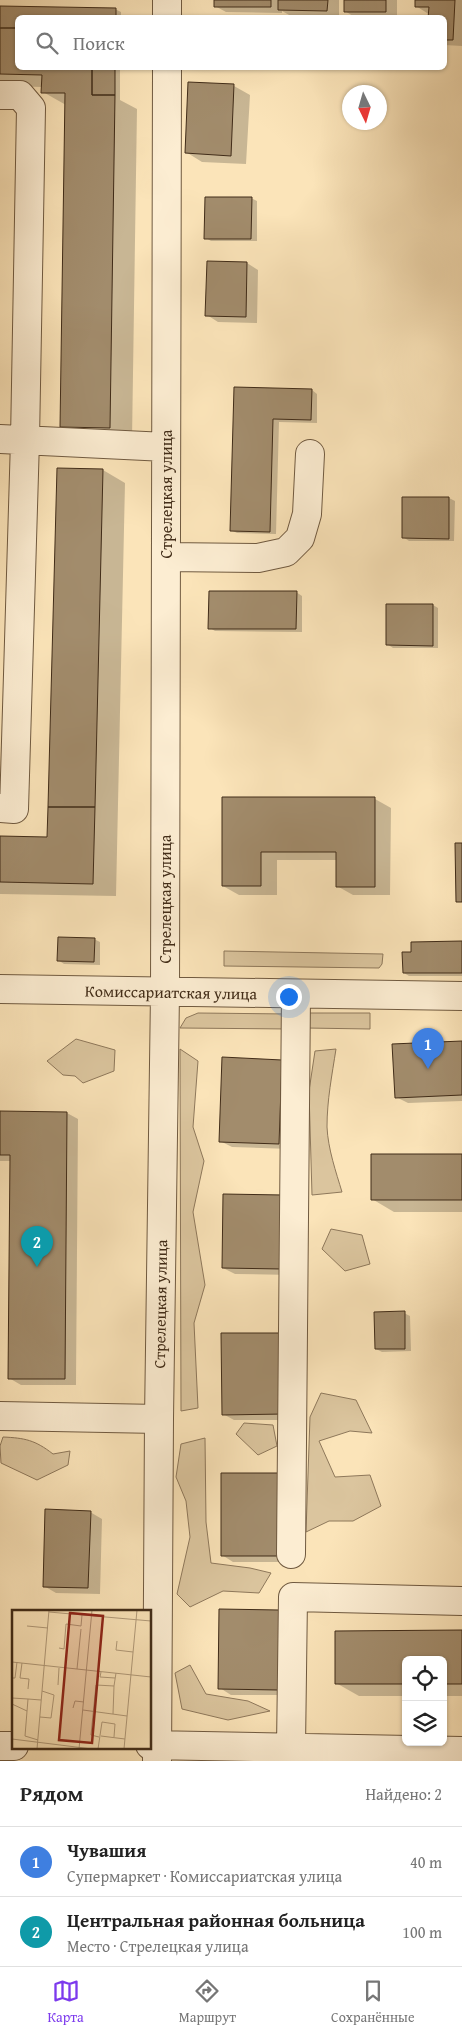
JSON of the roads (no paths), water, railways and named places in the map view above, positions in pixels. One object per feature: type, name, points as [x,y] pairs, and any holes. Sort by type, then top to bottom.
[{"type":"street","points":[[167,0],[167,15]]},
{"type":"street","name":"Стрелецкая улица","points":[[155,1750],[165,993],[167,70]]},
{"type":"street","points":[[0,95],[20,95],[30,108],[12,440],[14,808],[0,808]]},
{"type":"street","points":[[12,440],[166,447]]},
{"type":"street","points":[[166,557],[258,558],[286,552],[300,538],[307,514],[310,454]]},
{"type":"street","name":"Комиссариатская улица","points":[[0,989],[462,996]]},
{"type":"street","points":[[291,1554],[296,994]]},
{"type":"street","points":[[0,1416],[159,1419]]},
{"type":"street","points":[[291,1747],[293,1597],[462,1601]]},
{"type":"street","points":[[155,1750],[291,1747],[462,1751]]},
{"type":"place","name":"Чувашия","points":[[428,1069]]},
{"type":"place","name":"Центральная районная больница","points":[[37,1267]]}]
